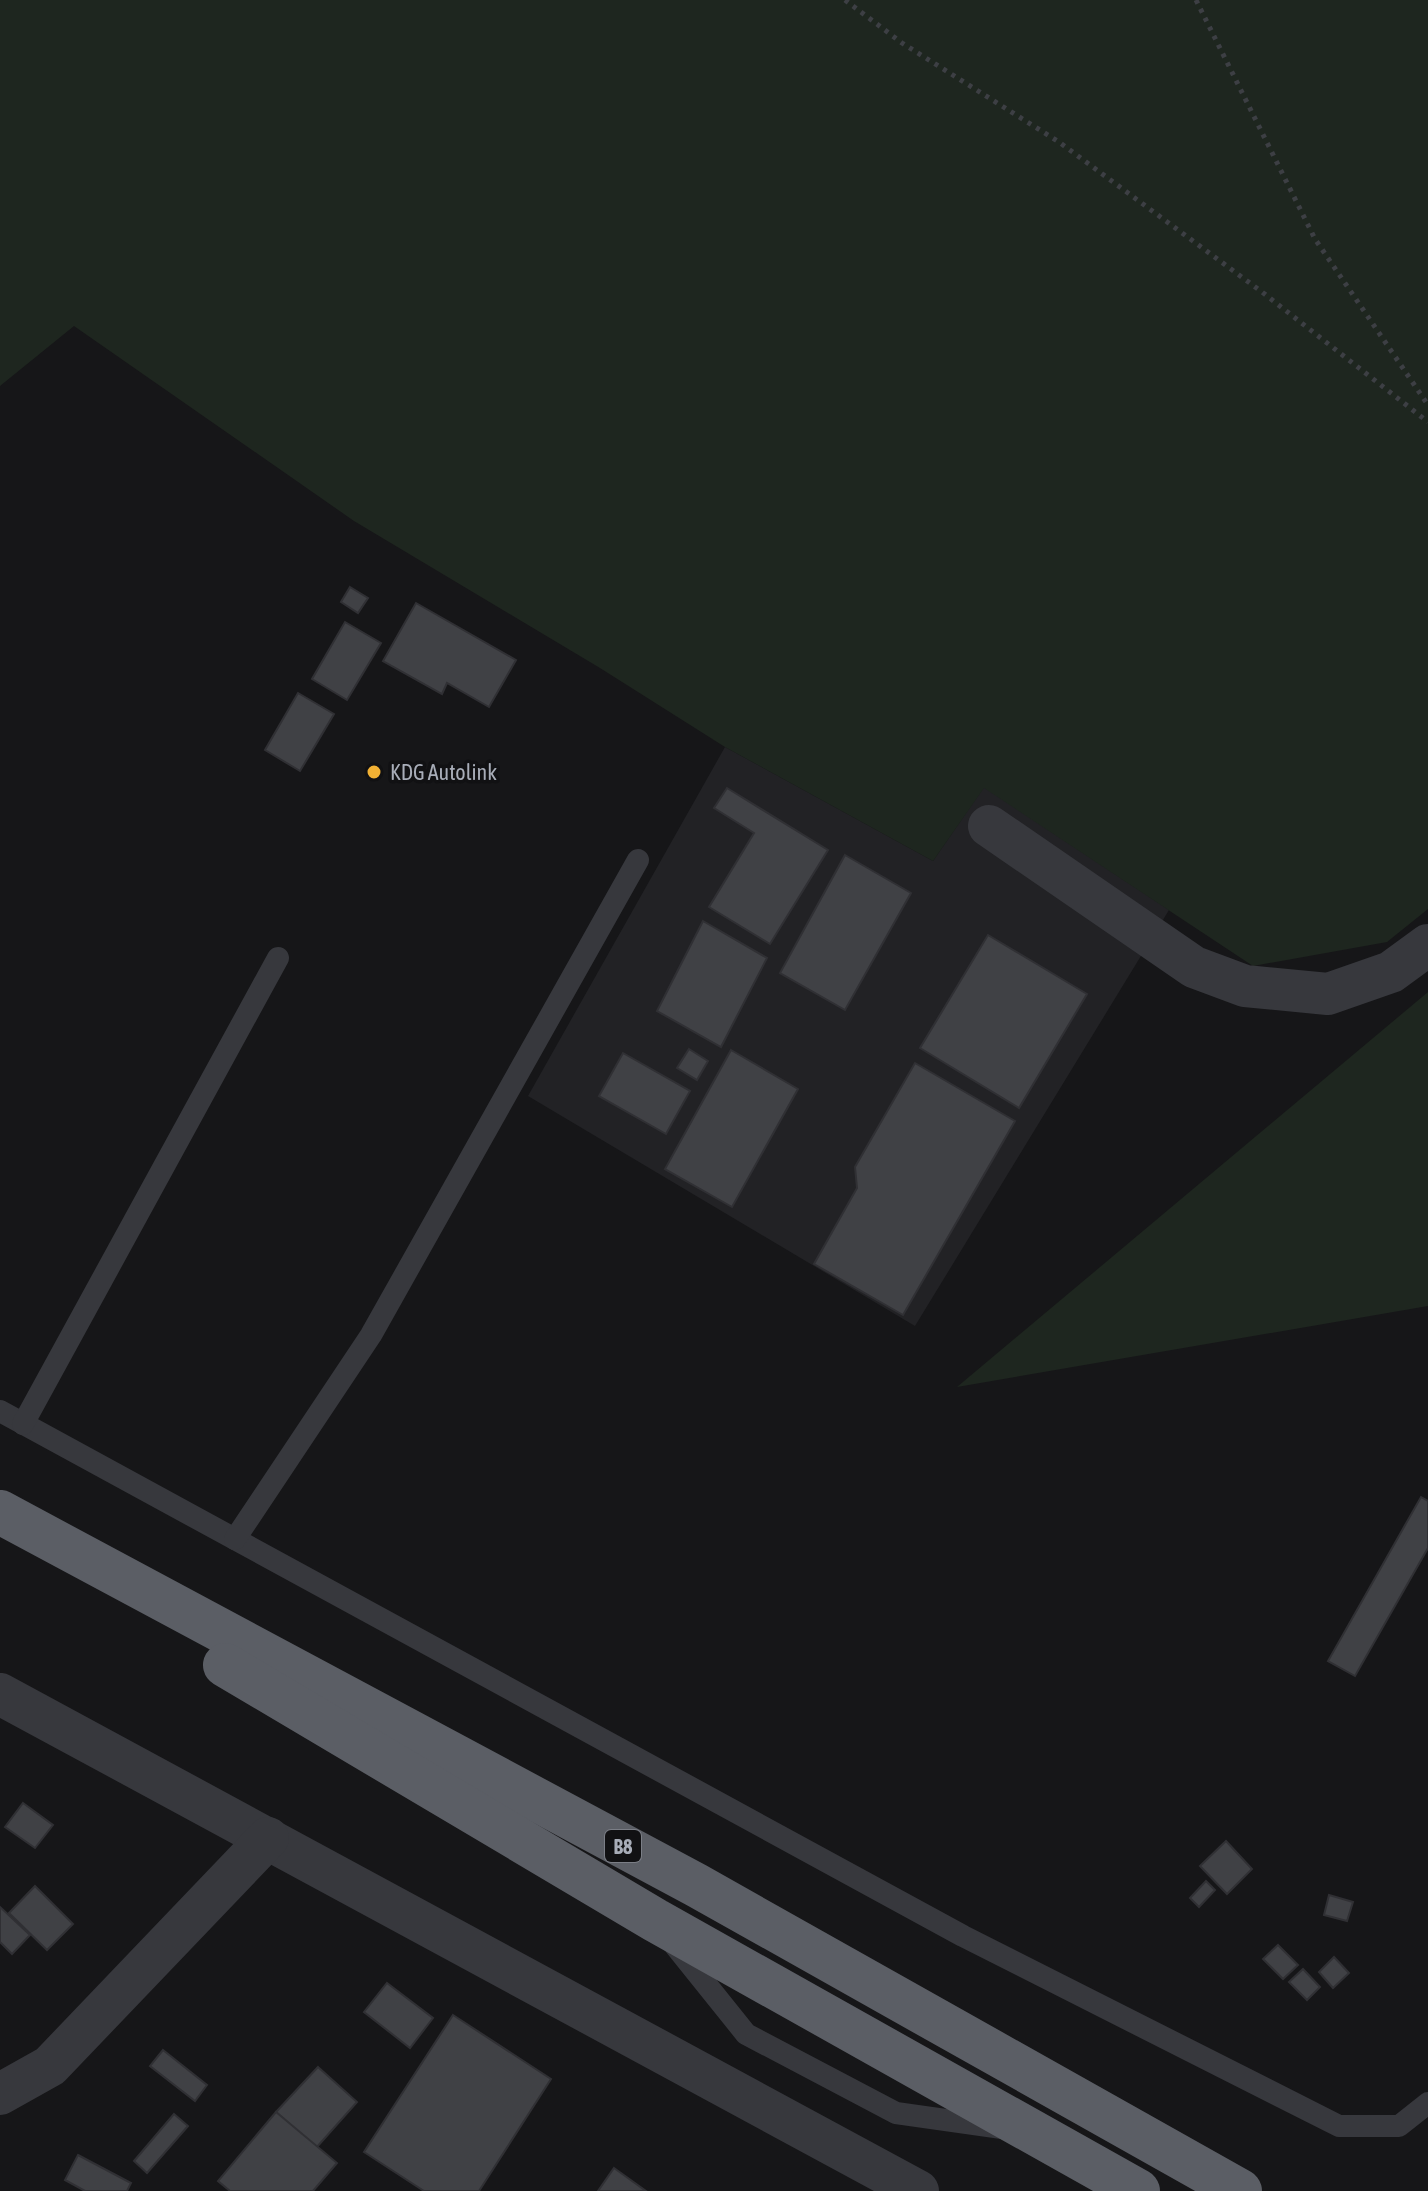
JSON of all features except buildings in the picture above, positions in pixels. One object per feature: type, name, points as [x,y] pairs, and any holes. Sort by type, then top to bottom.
[{"type":"highway","name":"B8","points":[[0,1512],[696,1885],[1240,2191]]},
{"type":"highway","name":"B8","points":[[0,1531],[655,1920],[1138,2191]]},
{"type":"street","points":[[989,826],[1194,967],[1245,986],[1328,994],[1391,972],[1428,945]]},
{"type":"street","points":[[0,1694],[918,2191]]},
{"type":"street","points":[[0,2094],[50,2066],[268,1838]]},
{"type":"lane","points":[[235,1539],[371,1335],[638,860]]},
{"type":"lane","points":[[23,1424],[278,958]]},
{"type":"lane","points":[[0,1411],[963,1936],[1339,2126],[1399,2126],[1428,2103]]},
{"type":"lane","points":[[0,2119],[50,2066]]},
{"type":"path","points":[[845,0],[902,43],[1059,142],[1262,292],[1428,422]]},
{"type":"path","points":[[1196,0],[1315,239],[1428,405]]},
{"type":"shaded area","points":[[0,0],[1428,0],[1428,909],[1387,942],[1253,966],[984,788],[933,861],[725,747],[600,668],[354,521],[74,326],[0,386]]},
{"type":"shaded area","points":[[725,747],[933,861],[984,787],[1169,910],[915,1326],[528,1096]]},
{"type":"shaded area","points":[[1428,992],[1428,1306],[957,1387]]},
{"type":"place","name":"KDG Autolink","points":[[374,772]]}]
